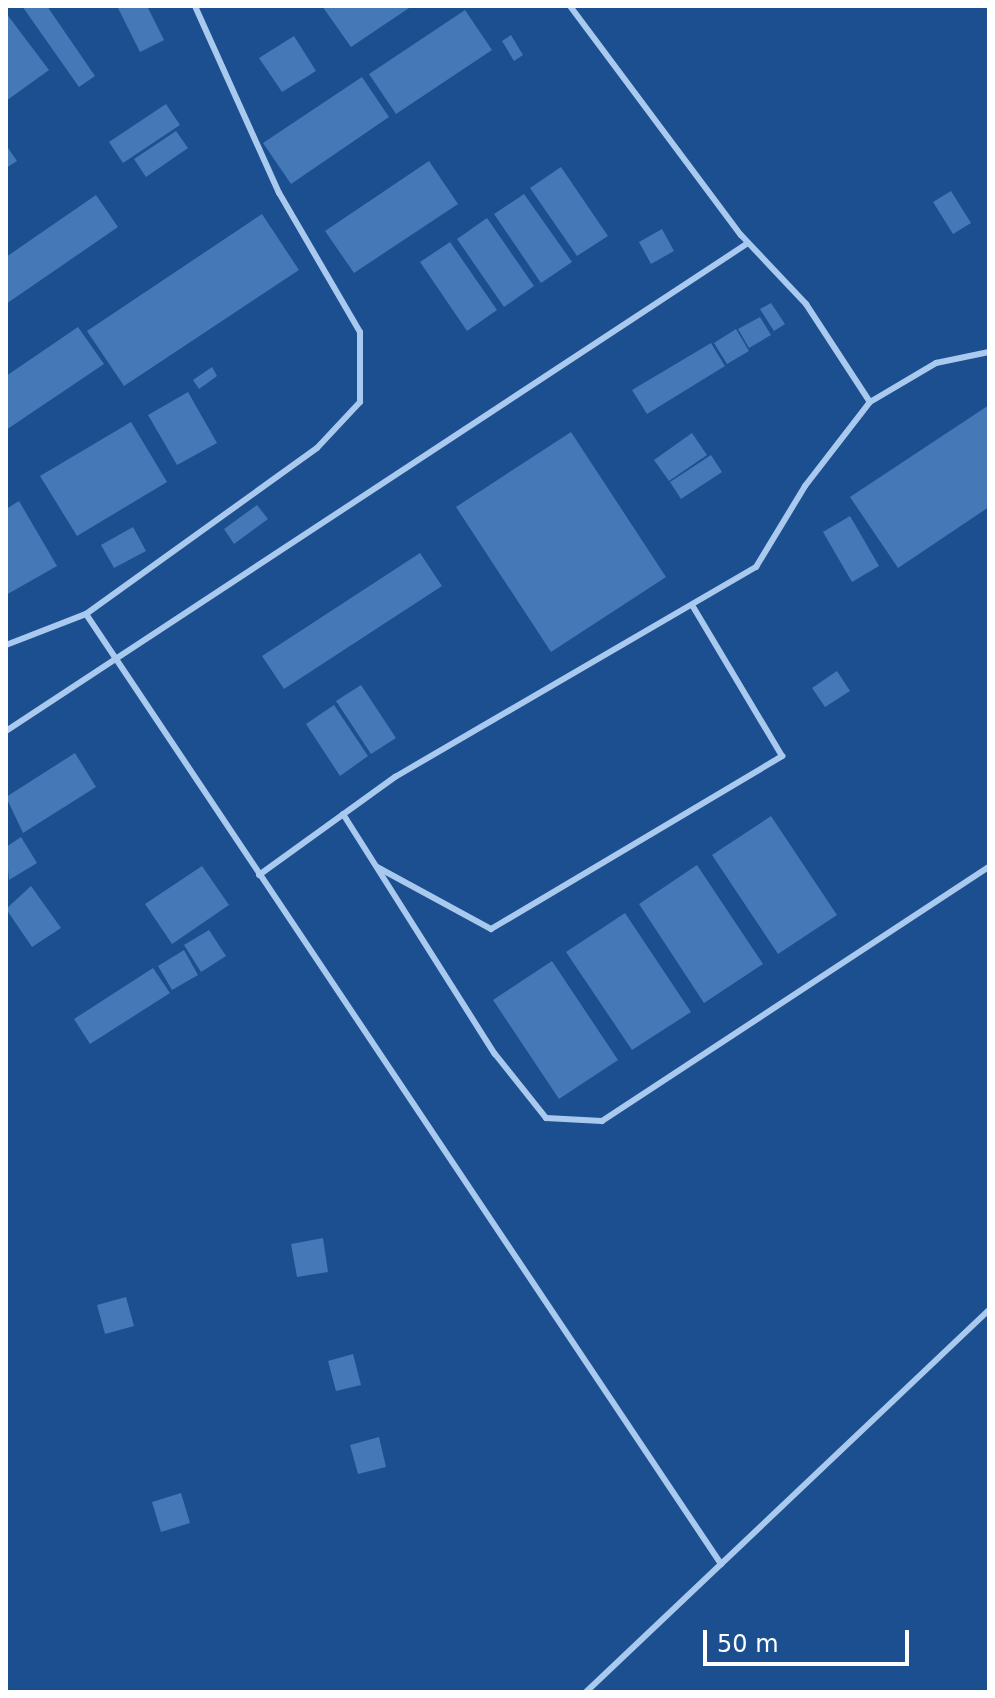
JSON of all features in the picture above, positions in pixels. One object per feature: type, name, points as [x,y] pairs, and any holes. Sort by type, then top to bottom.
[{"type":"lane","points":[[6,645],[86,614],[317,448],[360,402],[360,332],[279,193],[195,6]]},
{"type":"lane","points":[[570,6],[748,243],[806,304],[870,402]]},
{"type":"lane","points":[[6,731],[748,243]]},
{"type":"lane","points":[[259,875],[343,814],[756,567],[805,486],[870,402],[936,363],[989,352]]},
{"type":"lane","points":[[376,866],[491,929],[782,756],[692,605]]},
{"type":"lane","points":[[86,614],[721,1564]]},
{"type":"lane","points":[[343,814],[495,1054],[546,1118],[602,1121],[989,867]]},
{"type":"lane","points":[[586,1692],[989,1310]]},
{"type":"building","points":[[22,6],[47,6],[95,76],[79,87]]},
{"type":"building","points":[[117,6],[147,6],[164,40],[140,52]]},
{"type":"building","points":[[322,6],[412,6],[351,47]]},
{"type":"building","points":[[465,10],[492,50],[396,114],[369,74]]},
{"type":"building","points":[[6,13],[49,70],[6,101]]},
{"type":"building","points":[[511,35],[523,55],[514,61],[502,41]]},
{"type":"building","points":[[294,36],[316,71],[282,92],[259,58]]},
{"type":"building","points":[[362,77],[389,117],[291,184],[263,143]]},
{"type":"building","points":[[166,104],[180,125],[123,163],[109,142]]},
{"type":"building","points":[[176,131],[188,148],[146,177],[134,159]]},
{"type":"building","points":[[6,145],[17,161],[6,168]]},
{"type":"building","points":[[429,161],[458,204],[354,273],[325,231]]},
{"type":"building","points":[[561,167],[608,236],[577,256],[530,188]]},
{"type":"building","points":[[951,191],[971,223],[953,234],[933,202]]},
{"type":"building","points":[[524,194],[572,262],[541,283],[494,214]]},
{"type":"building","points":[[96,195],[118,227],[6,304],[6,257]]},
{"type":"building","points":[[262,214],[299,270],[124,386],[87,331]]},
{"type":"building","points":[[487,218],[534,286],[504,307],[457,239]]},
{"type":"building","points":[[662,229],[674,251],[651,264],[639,242]]},
{"type":"building","points":[[450,242],[497,310],[467,331],[420,262]]},
{"type":"building","points":[[771,303],[785,324],[774,331],[760,309]]},
{"type":"building","points":[[760,317],[771,335],[749,348],[738,329]]},
{"type":"building","points":[[78,327],[104,364],[6,430],[6,376]]},
{"type":"building","points":[[736,329],[749,351],[727,364],[714,343]]},
{"type":"building","points":[[711,343],[725,366],[647,414],[632,390]]},
{"type":"building","points":[[212,367],[217,376],[199,389],[193,380]]},
{"type":"building","points":[[188,392],[217,443],[177,465],[148,415]]},
{"type":"building","points":[[989,405],[989,507],[898,568],[850,497]]},
{"type":"building","points":[[131,422],[167,482],[77,536],[40,476]]},
{"type":"building","points":[[571,432],[666,577],[551,652],[456,507]]},
{"type":"building","points":[[692,433],[707,455],[669,481],[654,460]]},
{"type":"building","points":[[711,455],[722,472],[681,499],[670,482]]},
{"type":"building","points":[[19,501],[57,566],[6,595],[6,509]]},
{"type":"building","points":[[257,505],[268,519],[234,544],[224,529]]},
{"type":"building","points":[[850,516],[879,566],[852,582],[823,532]]},
{"type":"building","points":[[133,527],[146,551],[114,568],[101,545]]},
{"type":"building","points":[[420,553],[442,586],[284,689],[262,656]]},
{"type":"building","points":[[837,671],[850,691],[825,707],[812,688]]},
{"type":"building","points":[[361,685],[396,738],[371,754],[336,701]]},
{"type":"building","points":[[334,705],[368,756],[340,776],[306,724]]},
{"type":"building","points":[[75,753],[96,787],[23,833],[6,797]]},
{"type":"building","points":[[771,816],[837,915],[778,954],[712,855]]},
{"type":"building","points":[[21,837],[37,863],[9,880],[6,847]]},
{"type":"building","points":[[697,865],[763,964],[704,1003],[639,904]]},
{"type":"building","points":[[202,866],[229,905],[172,944],[145,904]]},
{"type":"building","points":[[31,886],[61,928],[32,947],[6,909]]},
{"type":"building","points":[[625,913],[691,1012],[632,1050],[566,952]]},
{"type":"building","points":[[209,930],[226,956],[201,972],[184,945]]},
{"type":"building","points":[[184,950],[198,975],[172,990],[158,966]]},
{"type":"building","points":[[552,961],[618,1060],[559,1099],[493,1000]]},
{"type":"building","points":[[153,968],[170,993],[90,1044],[74,1019]]},
{"type":"building","points":[[323,1238],[328,1272],[297,1277],[291,1244]]},
{"type":"building","points":[[126,1297],[134,1326],[105,1334],[97,1305]]},
{"type":"building","points":[[353,1354],[361,1385],[336,1391],[328,1361]]},
{"type":"building","points":[[379,1437],[386,1467],[358,1474],[350,1445]]},
{"type":"building","points":[[181,1493],[190,1523],[161,1532],[152,1502]]}]
